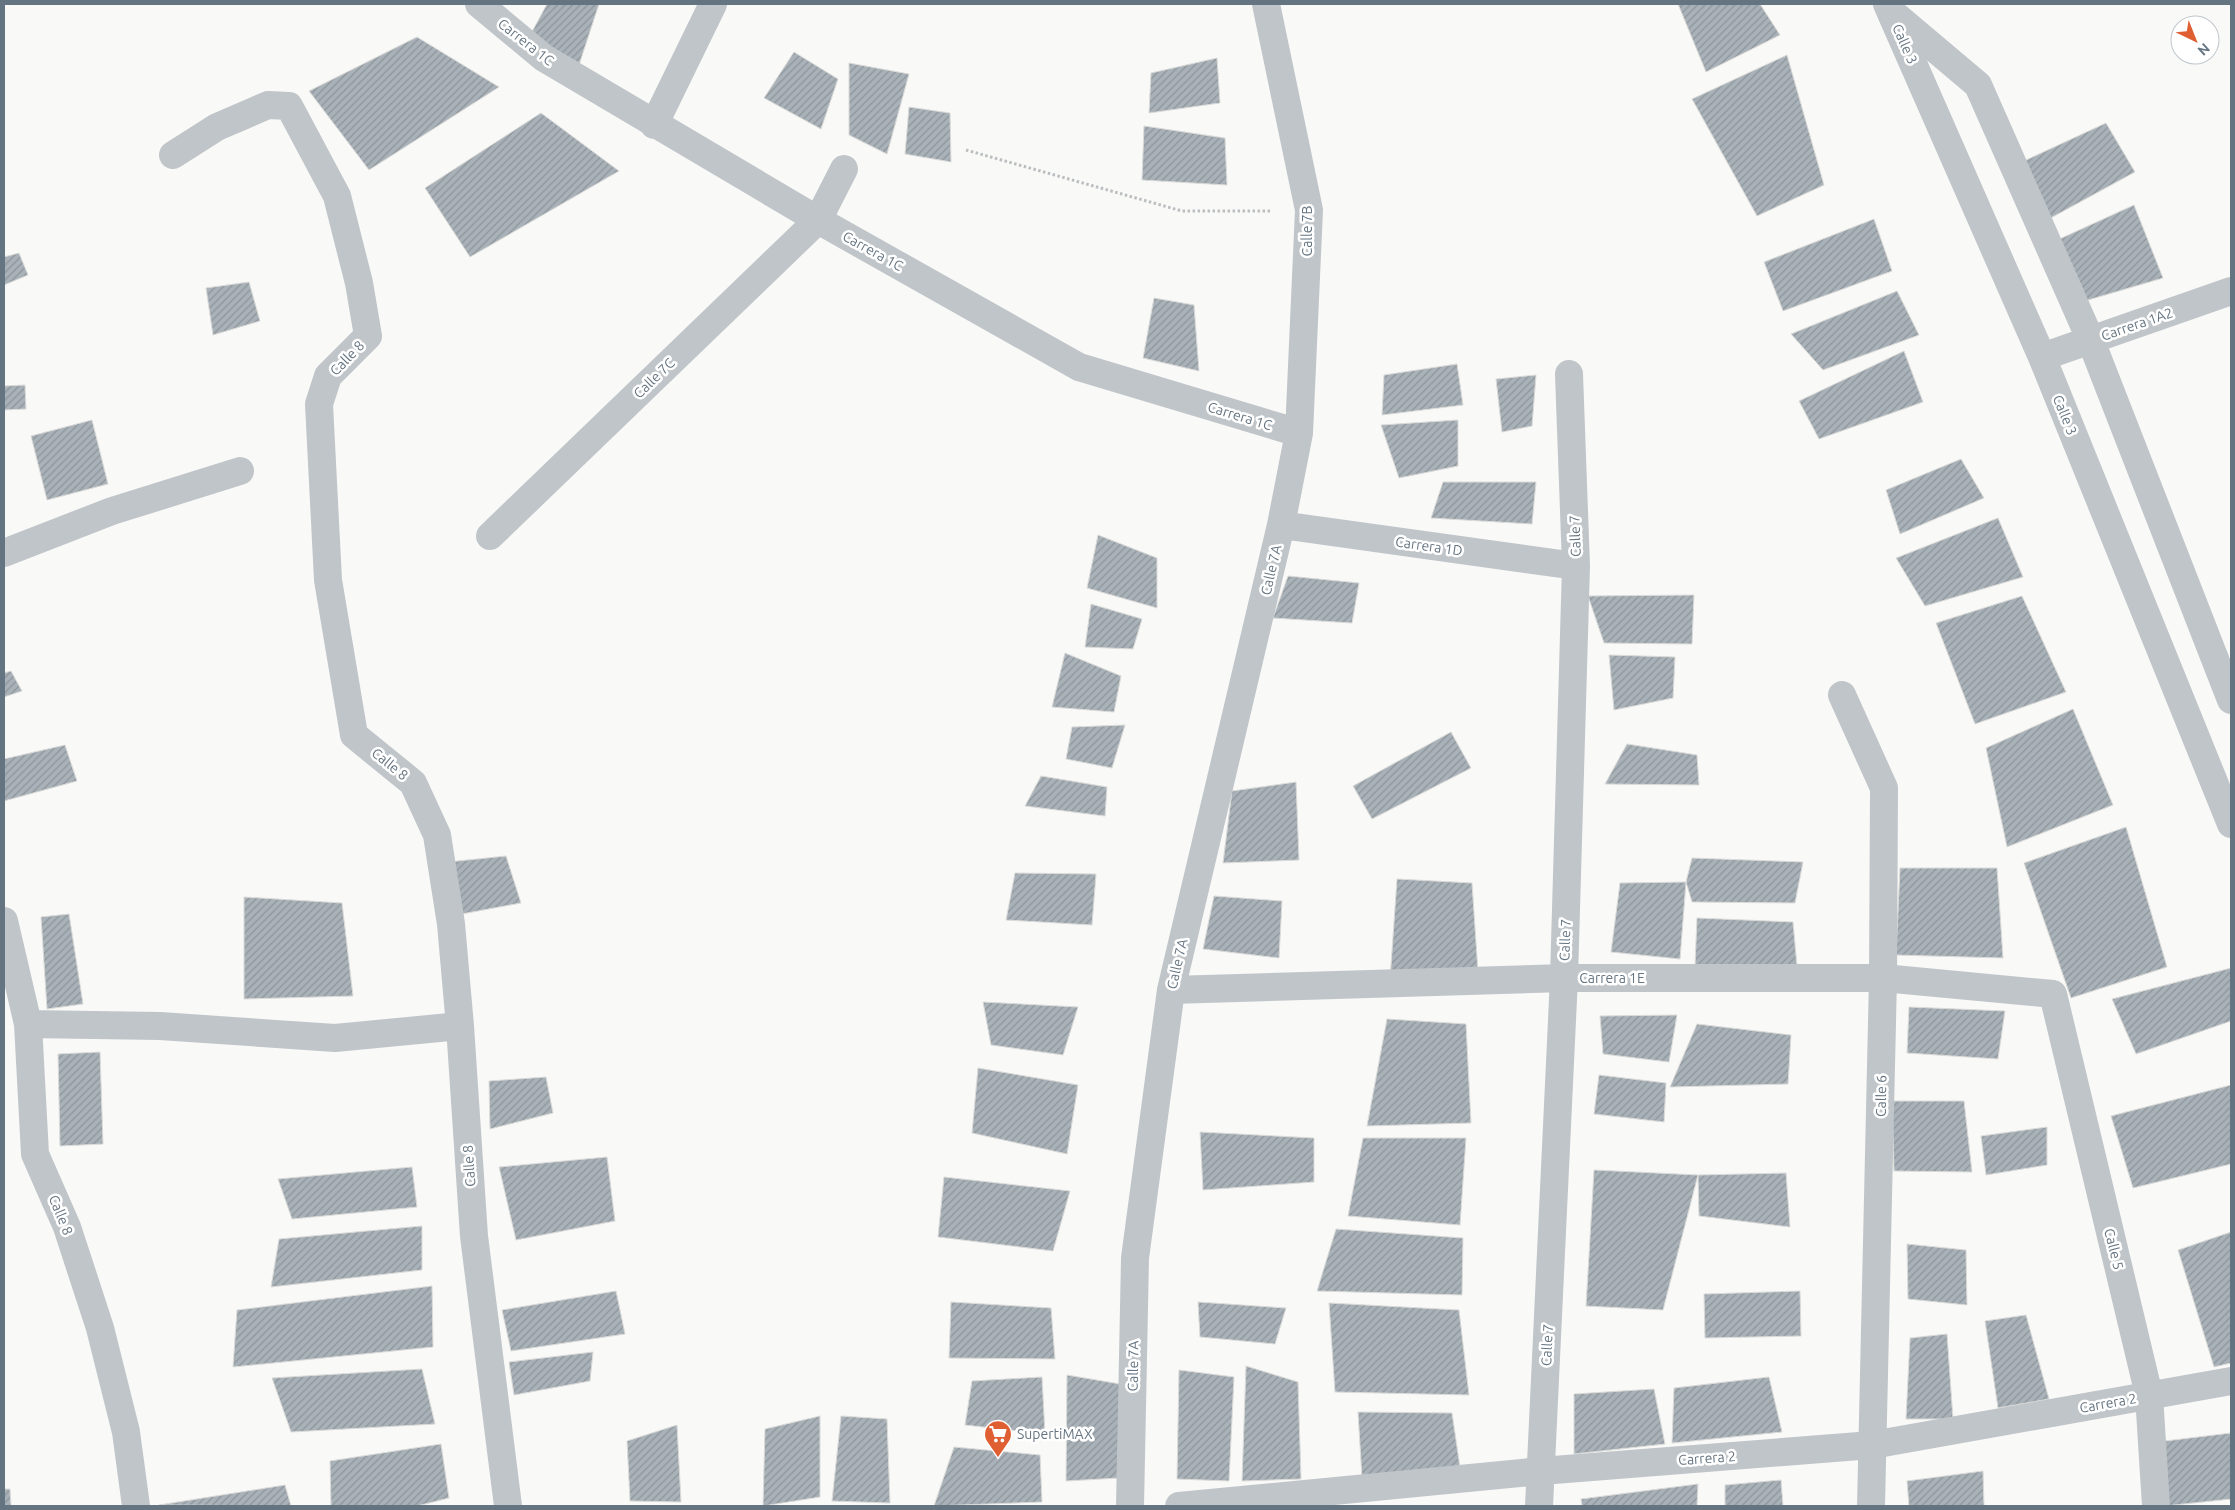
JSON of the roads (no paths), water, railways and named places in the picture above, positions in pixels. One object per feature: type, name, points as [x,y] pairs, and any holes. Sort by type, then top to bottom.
[{"type":"street","name":"Carrera 1C","points":[[479,4],[544,58],[654,125],[1079,367],[1299,433]]},
{"type":"street","points":[[654,125],[713,4]]},
{"type":"street","name":"Calle 7B","points":[[1266,4],[1309,210],[1299,433]]},
{"type":"street","name":"Calle 3","points":[[1888,7],[1978,85],[2090,341],[2231,700]]},
{"type":"street","name":"Calle 3","points":[[1888,7],[2042,357],[2231,824]]},
{"type":"street","name":"Calle 8","points":[[173,155],[217,128],[268,105],[289,106],[337,196],[359,283],[368,336],[328,376],[319,404],[328,580],[354,735],[413,783],[437,835],[451,924],[474,1236],[508,1506]]},
{"type":"street","name":"Calle 7C","points":[[490,536],[818,220],[844,170]]},
{"type":"street","name":"Carrera 1A2","points":[[2042,357],[2231,291]]},
{"type":"street","name":"Calle 7","points":[[1539,1506],[1564,978],[1576,566],[1569,374]]},
{"type":"street","name":"Calle 7A","points":[[1130,1506],[1135,1258],[1171,990],[1282,525],[1299,433]]},
{"type":"street","points":[[4,552],[112,511],[240,471]]},
{"type":"street","name":"Carrera 1D","points":[[1282,525],[1576,566]]},
{"type":"street","name":"Calle 6","points":[[1842,695],[1884,788],[1883,978],[1871,1506]]},
{"type":"street","name":"Calle 8","points":[[4,921],[28,1024],[35,1154],[67,1227],[100,1328],[126,1432],[136,1506]]},
{"type":"street","name":"Carrera 1E","points":[[1171,990],[1564,978],[1883,978],[2053,994]]},
{"type":"street","name":"Calle 5","points":[[2053,994],[2150,1395],[2156,1506]]},
{"type":"street","points":[[28,1024],[160,1026],[334,1038],[460,1026]]},
{"type":"street","name":"Carrera 2","points":[[1179,1506],[1541,1471],[1872,1445],[2231,1381]]},
{"type":"place","name":"SupertiMAX","points":[[998,1458]]}]
